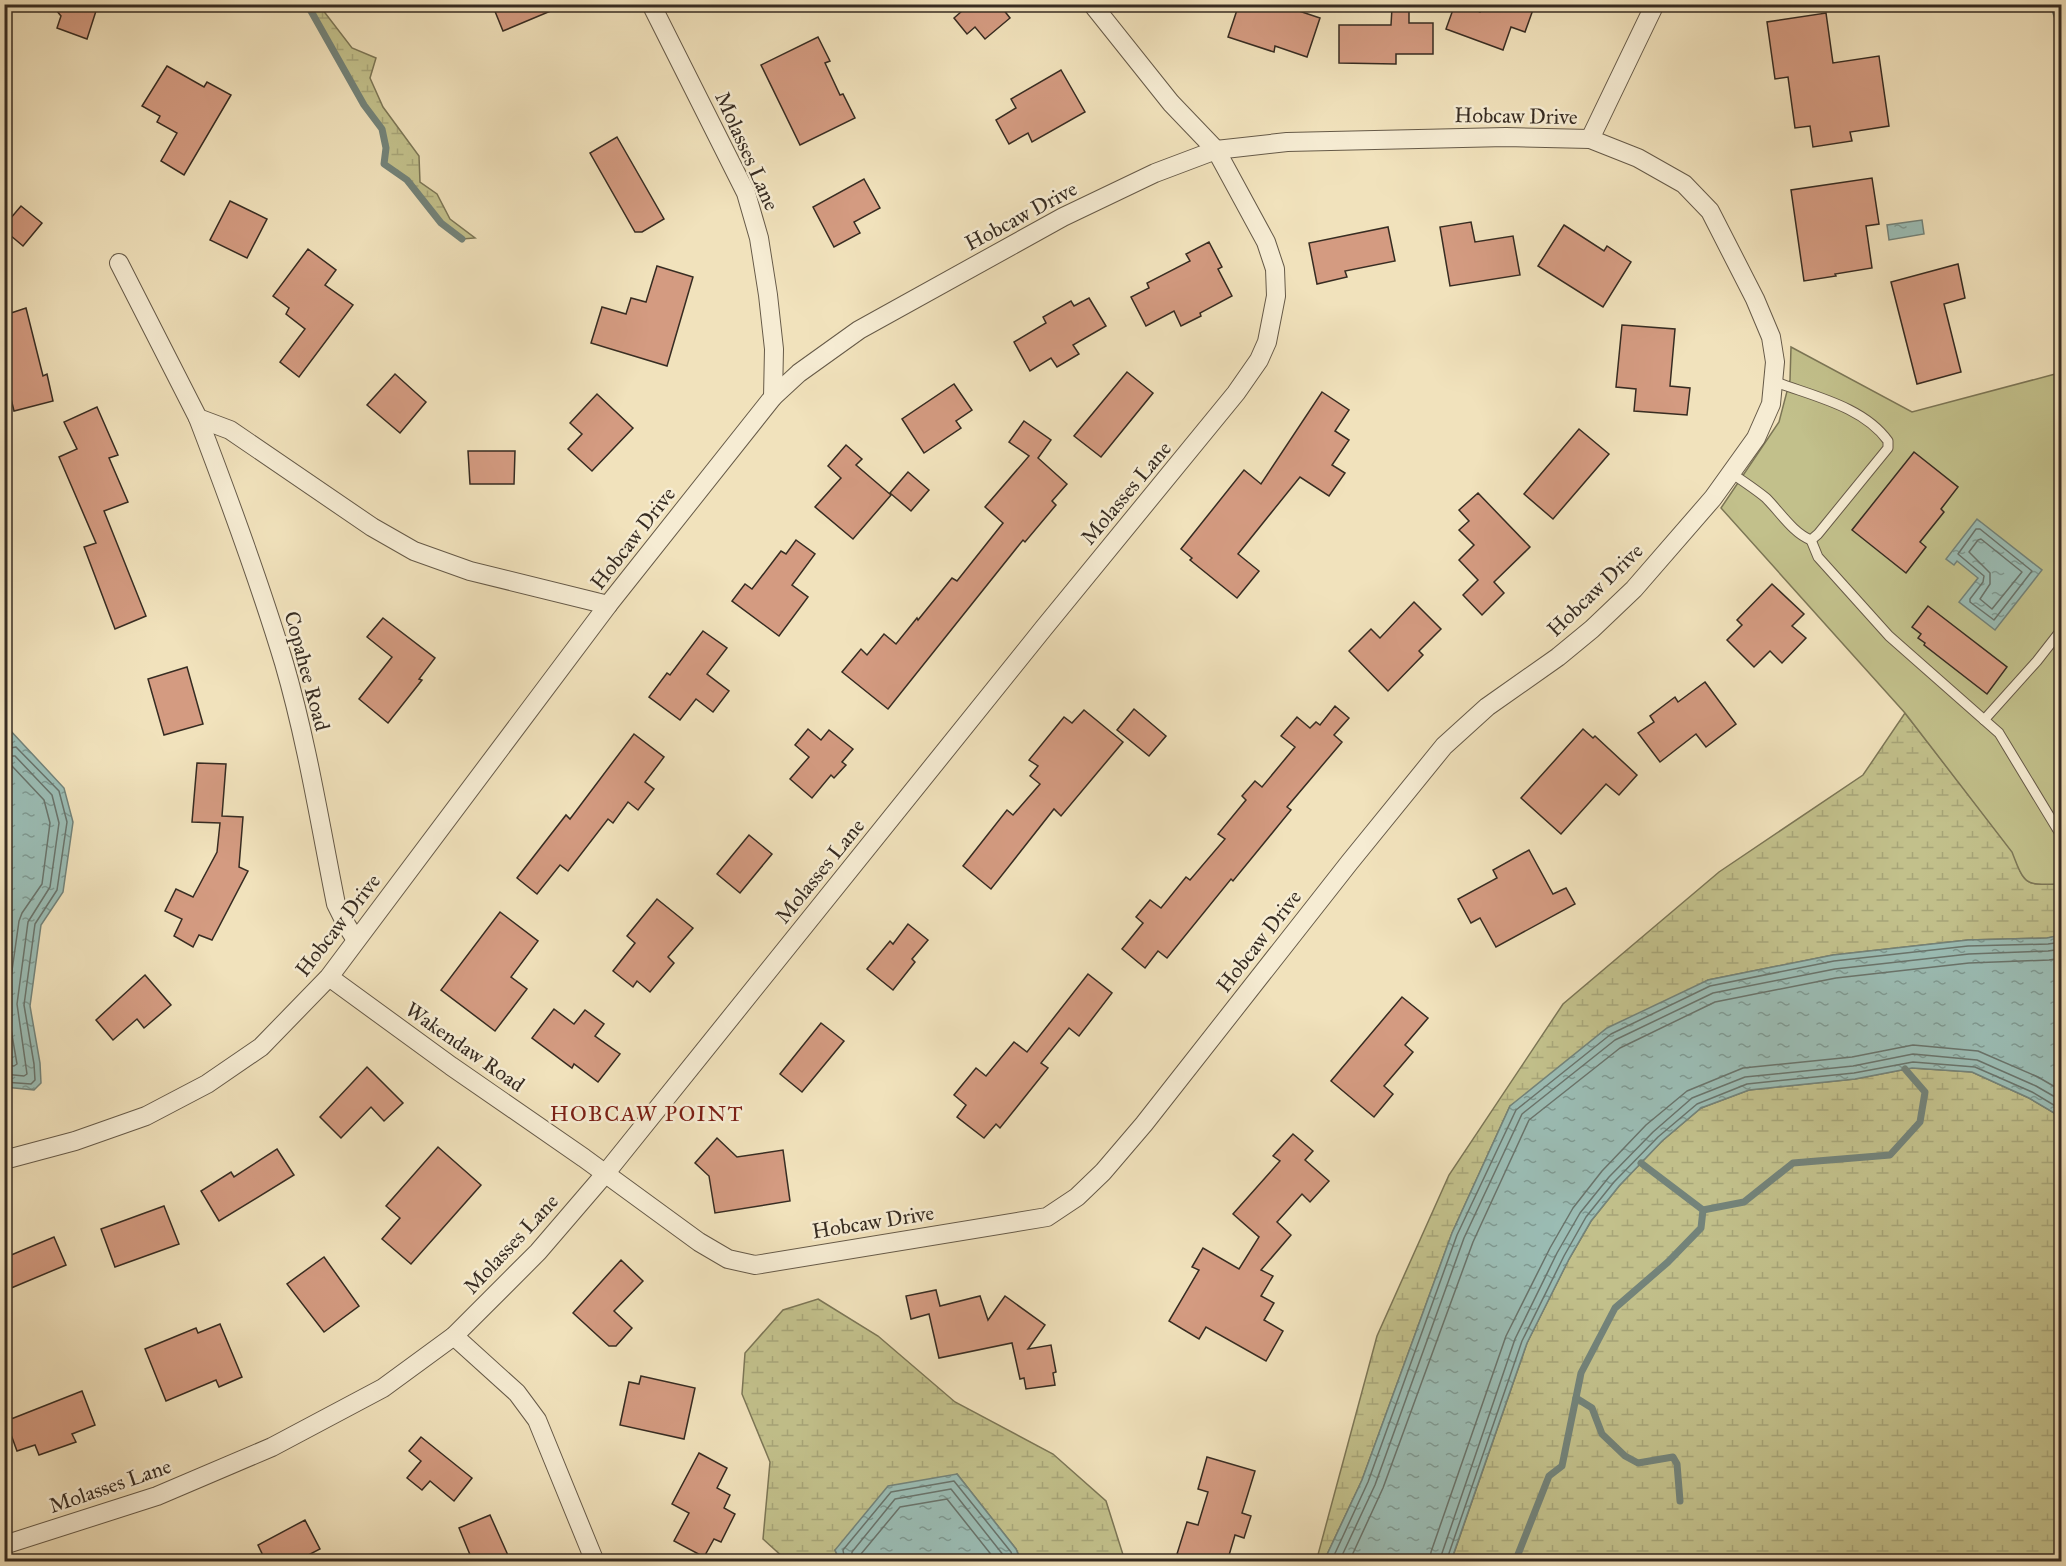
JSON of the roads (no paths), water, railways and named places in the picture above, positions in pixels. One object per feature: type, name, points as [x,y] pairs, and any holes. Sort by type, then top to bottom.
[{"type":"street","name":"Molasses Lane","points":[[651,4],[746,193],[759,238],[768,295],[774,349],[773,397]]},
{"type":"street","name":"Molasses Lane","points":[[4,1545],[157,1496],[272,1447],[383,1388],[454,1336],[538,1252],[605,1174],[1050,620],[1229,402],[1259,360],[1267,342],[1276,296],[1275,269],[1266,242],[1216,150],[1171,103],[1092,4]]},
{"type":"street","points":[[1590,139],[1655,4]]},
{"type":"street","name":"Hobcaw Drive","points":[[4,1160],[75,1141],[146,1116],[197,1090],[261,1047],[329,977],[608,605],[773,397],[799,372],[850,336],[928,291],[1063,217],[1155,173],[1216,150],[1287,142],[1495,137],[1590,139],[1638,158],[1684,184],[1710,211],[1755,299],[1771,337],[1775,362],[1772,404],[1755,438],[1713,498],[1634,589],[1567,650],[1486,707],[1444,746],[1144,1124],[1077,1197],[1047,1217],[755,1265],[728,1259],[699,1242],[605,1174]]},
{"type":"street","name":"Copahee Road","points":[[119,263],[198,418],[230,502],[284,665],[300,727],[336,904],[357,940]]},
{"type":"street","points":[[198,418],[230,430],[372,527],[414,551],[470,571],[608,605]]},
{"type":"street","name":"Wakendaw Road","points":[[329,977],[605,1174]]},
{"type":"street","points":[[454,1336],[517,1394],[537,1420],[595,1562]]},
{"type":"lane","points":[[1773,381],[1849,410],[1879,428],[1888,441],[1887,448],[1811,540]]},
{"type":"lane","points":[[1731,473],[1766,498],[1803,537],[1811,540],[1818,557],[1889,636],[1999,733],[2061,837]]},
{"type":"lane","points":[[1984,720],[2037,661],[2061,629]]},
{"type":"water","points":[[2050,5],[2061,5],[2061,35]]},
{"type":"water","points":[[1922,220],[1924,234],[1889,240],[1887,225]]},
{"type":"water","points":[[1977,519],[2042,570],[1995,630],[1959,602],[1978,578],[1957,561],[1954,565],[1946,559]]},
{"type":"water","points":[[9,729],[64,788],[73,822],[63,892],[41,925],[30,1006],[40,1063],[41,1083],[34,1090],[5,1087],[4,742],[9,743]]},
{"type":"water","points":[[2061,935],[2061,1117],[2029,1098],[1972,1072],[1912,1068],[1855,1079],[1749,1090],[1701,1108],[1662,1141],[1619,1186],[1591,1221],[1569,1259],[1527,1343],[1451,1561],[1324,1561],[1362,1480],[1452,1233],[1510,1106],[1607,1028],[1708,980],[1833,955],[1968,940],[2047,938]]},
{"type":"water","points":[[957,1474],[1016,1549],[1021,1561],[840,1561],[835,1550],[888,1486]]},
{"type":"waterway","points":[[307,4],[364,105],[382,129],[386,148],[384,164],[407,180],[441,223],[462,239]]},
{"type":"waterway","points":[[4,738],[9,744]]},
{"type":"waterway","points":[[1703,1210],[1744,1202],[1793,1163],[1890,1155],[1920,1122],[1925,1092],[1905,1069]]},
{"type":"waterway","points":[[1515,1562],[1549,1476],[1562,1466],[1581,1373],[1615,1308],[1668,1262],[1701,1228],[1703,1210],[1641,1163]]},
{"type":"waterway","points":[[1576,1398],[1592,1408],[1602,1434],[1625,1456],[1638,1463],[1673,1457],[1677,1464],[1680,1501]]},
{"type":"district","name":"HOBCAW POINT","points":[[647,1113]]}]
